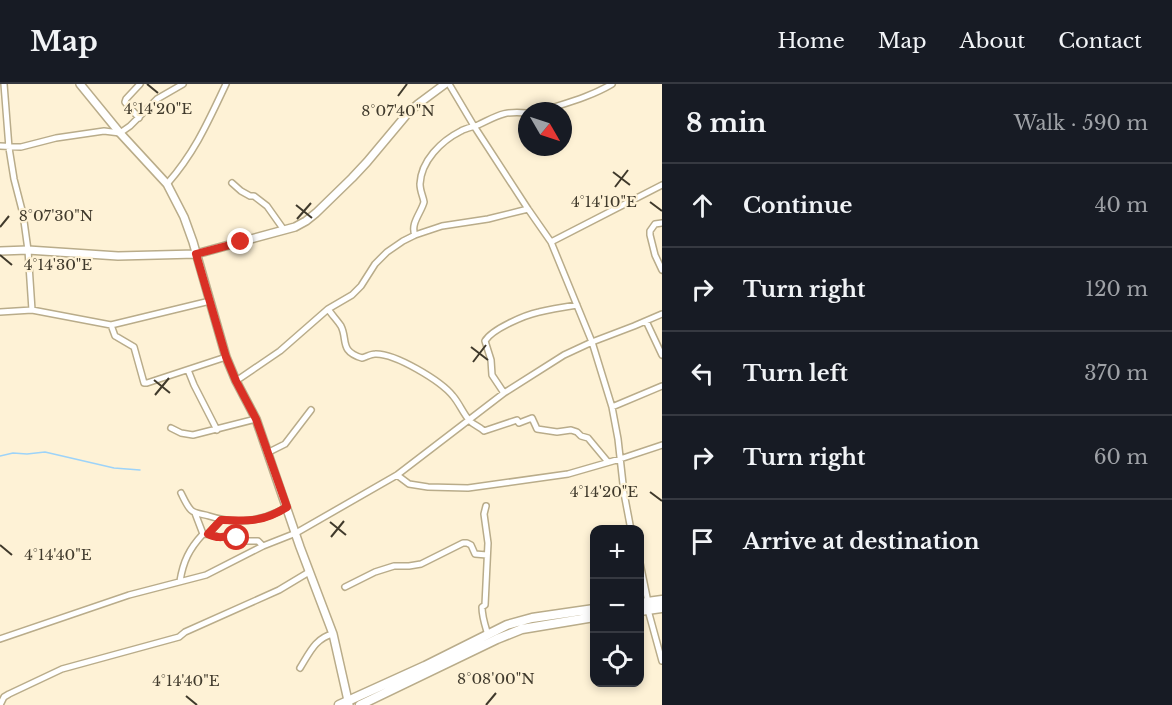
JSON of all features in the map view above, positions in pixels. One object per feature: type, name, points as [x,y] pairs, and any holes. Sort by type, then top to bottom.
[{"type":"main road","points":[[644,607],[662,600]]},
{"type":"main road","points":[[644,607],[662,608]]},
{"type":"main road","points":[[345,704],[507,625],[532,618],[590,610]]},
{"type":"main road","points":[[360,705],[510,633],[535,626],[590,618]]},
{"type":"street","points":[[4,84],[9,148],[28,250],[32,310]]},
{"type":"street","points":[[80,84],[120,133],[167,184],[184,217],[226,357],[269,452],[309,572],[333,634],[345,704]]},
{"type":"street","points":[[139,118],[125,102],[140,84]]},
{"type":"street","points":[[0,146],[9,148],[28,146],[56,138],[104,131],[120,133],[125,131],[157,99],[183,84]]},
{"type":"street","points":[[167,184],[199,140],[226,84]]},
{"type":"street","points":[[0,251],[28,250],[118,256],[196,254],[295,227],[316,213],[367,162],[408,113],[447,84],[551,242],[592,342],[612,407],[630,525]]},
{"type":"street","points":[[570,102],[612,84]]},
{"type":"street","points":[[415,235],[414,225],[424,202],[421,192],[421,176],[428,159],[450,137],[467,128],[502,113],[518,112]]},
{"type":"street","points":[[232,183],[267,206],[284,230]]},
{"type":"street","points":[[551,242],[662,185]]},
{"type":"street","points":[[236,381],[280,351],[328,309],[352,295],[361,286],[375,264],[403,241],[442,226],[503,216],[528,208]]},
{"type":"street","points":[[662,223],[655,224],[650,235],[662,270]]},
{"type":"street","points":[[0,312],[32,310],[111,325],[210,301]]},
{"type":"street","points":[[504,393],[492,375],[492,360],[485,341],[488,336],[537,312],[577,305]]},
{"type":"street","points":[[328,309],[342,327],[345,345],[353,354],[362,358],[377,354],[405,361],[447,389],[468,420],[484,431],[516,420],[519,423],[532,418],[537,429],[560,432],[571,430],[588,438],[608,462]]},
{"type":"street","points":[[0,639],[129,595],[206,575],[262,546],[296,533],[397,475],[504,393],[564,355],[662,314]]},
{"type":"street","points":[[646,321],[662,355]]},
{"type":"street","points":[[111,325],[115,336],[134,347],[144,383],[226,357]]},
{"type":"street","points":[[188,370],[217,430]]},
{"type":"street","points":[[612,407],[662,386]]},
{"type":"street","points":[[269,452],[285,444],[311,410]]},
{"type":"street","points":[[171,428],[193,435],[256,419]]},
{"type":"street","points":[[397,475],[409,484],[468,488],[568,474],[662,445]]},
{"type":"street","points":[[181,493],[189,509],[195,513],[221,520],[260,519],[273,516],[287,507]]},
{"type":"street","points":[[486,506],[484,514],[488,543],[485,605],[482,607],[482,617],[488,634]]},
{"type":"street","points":[[195,513],[206,534],[217,538],[230,535],[244,541],[258,541],[262,546]]},
{"type":"street","points":[[180,581],[182,567],[192,546],[221,520]]},
{"type":"street","points":[[345,587],[375,572],[394,566],[409,566],[426,562],[463,543],[471,545],[475,554],[487,555]]},
{"type":"street","points":[[0,705],[4,697],[9,694],[62,669],[178,636],[279,590],[309,572]]},
{"type":"street","points":[[644,607],[662,661]]},
{"type":"street","points":[[300,668],[316,642],[324,636],[333,634]]},
{"type":"waterway","points":[[0,456],[13,453],[45,452],[114,468],[140,470]]},
{"type":"route","points":[[237,538],[230,535],[217,538],[208,534],[221,520],[260,519],[273,516],[287,507],[256,419],[226,357],[196,254],[241,242]]}]
